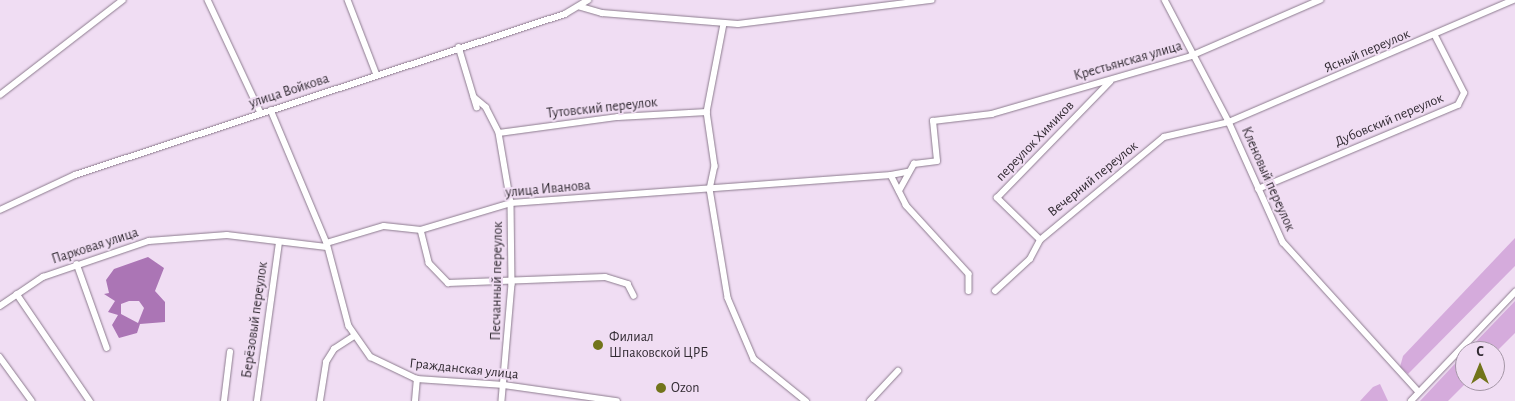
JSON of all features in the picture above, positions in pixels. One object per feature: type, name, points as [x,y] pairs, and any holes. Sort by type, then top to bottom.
[{"type":"street","points":[[0,95],[123,0]]},
{"type":"street","points":[[208,0],[261,113]]},
{"type":"street","points":[[348,0],[377,75]]},
{"type":"street","name":"улица Войкова","points":[[0,210],[75,175],[581,6],[588,0]]},
{"type":"street","points":[[581,6],[602,13],[724,24],[932,0]]},
{"type":"street","name":"Кленовый переулок","points":[[1165,0],[1191,56],[1229,122],[1283,242],[1419,392]]},
{"type":"street","name":"Крестьянская улица","points":[[936,120],[992,114],[1191,56],[1320,0]]},
{"type":"street","name":"Ясный переулок","points":[[1229,122],[1435,36],[1514,0]]},
{"type":"street","points":[[724,24],[707,112],[715,166],[710,189],[728,298],[754,359],[806,401]]},
{"type":"street","name":"Дубовский переулок","points":[[1258,189],[1458,105],[1464,93],[1435,36]]},
{"type":"street","points":[[459,47],[477,107]]},
{"type":"street","name":"переулок Химиков","points":[[1040,240],[997,198],[1112,80]]},
{"type":"street","name":"Песчанный переулок","points":[[474,97],[486,107],[499,133],[511,204],[512,282],[502,401]]},
{"type":"street","name":"Гражданская улица","points":[[271,110],[326,245],[354,336],[387,368],[417,379],[504,385],[617,401]]},
{"type":"street","name":"Тутовский переулок","points":[[499,133],[618,117],[707,112]]},
{"type":"street","name":"улица Иванова","points":[[326,245],[384,226],[421,230],[511,204],[891,176],[907,172],[914,164],[937,161],[936,120]]},
{"type":"street","name":"Вечерний переулок","points":[[995,291],[1030,259],[1040,240],[1164,137],[1229,122]]},
{"type":"street","points":[[899,191],[907,172]]},
{"type":"street","points":[[891,176],[906,205],[970,274],[969,291]]},
{"type":"street","points":[[421,230],[429,263],[439,278],[448,282],[512,282],[605,277],[628,284],[634,296]]},
{"type":"street","name":"Парковая улица","points":[[0,306],[43,277],[150,241],[227,235],[279,243],[326,245]]},
{"type":"street","name":"Берёзовый переулок","points":[[257,401],[279,243]]},
{"type":"street","points":[[77,264],[107,348]]},
{"type":"street","points":[[1411,401],[1515,292]]},
{"type":"street","points":[[17,294],[90,401]]},
{"type":"street","points":[[320,401],[326,362],[334,350],[354,336]]},
{"type":"street","points":[[224,401],[230,352]]},
{"type":"street","points":[[0,357],[32,401]]},
{"type":"street","points":[[870,401],[898,371]]},
{"type":"street","points":[[414,401],[417,379]]},
{"type":"shaded area","points":[[1515,238],[1515,266],[1408,374],[1400,367],[1403,356]]},
{"type":"shaded area","points":[[148,257],[164,268],[155,291],[165,302],[165,322],[140,324],[137,333],[119,338],[112,325],[118,315],[108,312],[115,301],[104,294],[109,293],[106,280],[114,269]],"holes":[[[129,301],[139,301],[144,308],[138,323],[121,314],[121,304]]]},
{"type":"shaded area","points":[[1515,301],[1515,333],[1505,343],[1505,341],[1477,341]]},
{"type":"shaded area","points":[[1455,364],[1455,391],[1458,391],[1448,401],[1420,401]]},
{"type":"shaded area","points":[[1380,384],[1388,401],[1360,401],[1373,387]]},
{"type":"place","name":"Филиал Шпаковской ЦРБ","points":[[598,345]]},
{"type":"place","name":"Ozon","points":[[661,388]]}]
